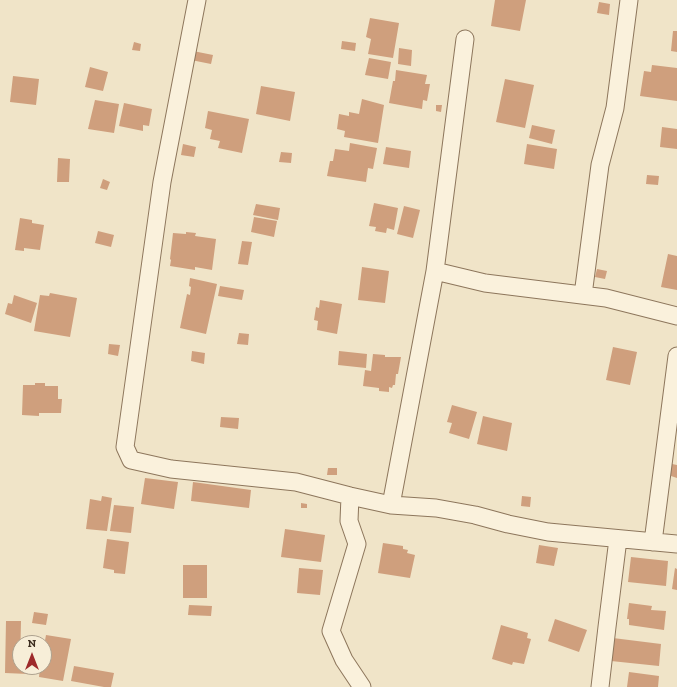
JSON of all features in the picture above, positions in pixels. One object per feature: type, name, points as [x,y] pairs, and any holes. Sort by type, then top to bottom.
[{"type":"street","points":[[197,0],[162,182],[125,447],[131,460],[171,469],[296,482],[392,505],[436,508],[548,532],[677,544]]},
{"type":"street","points":[[583,295],[600,165],[616,108],[629,0]]},
{"type":"street","points":[[392,505],[435,271],[465,39]]},
{"type":"street","points":[[435,271],[486,283],[606,298],[677,316]]},
{"type":"street","points":[[653,542],[677,356]]},
{"type":"street","points":[[350,496],[349,521],[357,544],[331,631],[344,660],[362,687]]},
{"type":"street","points":[[600,687],[618,539]]},
{"type":"building","points":[[495,0],[526,0],[520,31],[491,26]]},
{"type":"building","points":[[599,2],[610,4],[609,15],[597,13]]},
{"type":"building","points":[[370,18],[399,23],[393,58],[368,54],[371,39],[366,37]]},
{"type":"building","points":[[673,31],[677,31],[677,52],[671,51]]},
{"type":"building","points":[[342,41],[356,43],[355,51],[341,49]]},
{"type":"building","points":[[134,42],[141,44],[140,51],[132,50]]},
{"type":"building","points":[[399,48],[412,50],[411,66],[398,64]]},
{"type":"building","points":[[193,51],[213,55],[211,64],[191,60]]},
{"type":"building","points":[[369,58],[391,62],[388,79],[365,75]]},
{"type":"building","points":[[652,65],[677,68],[677,101],[640,96],[644,71],[651,72]]},
{"type":"building","points":[[90,67],[108,72],[103,91],[85,87]]},
{"type":"building","points":[[396,70],[427,75],[425,84],[430,84],[427,101],[423,100],[422,109],[389,103],[393,81],[395,81]]},
{"type":"building","points":[[13,76],[39,79],[36,105],[10,102]]},
{"type":"building","points":[[505,79],[534,85],[525,128],[496,122]]},
{"type":"building","points":[[261,86],[295,92],[290,121],[256,114]]},
{"type":"building","points":[[362,99],[384,105],[378,143],[344,137],[345,131],[337,129],[339,114],[349,116],[349,112],[359,114]]},
{"type":"building","points":[[95,100],[119,104],[114,133],[88,129]]},
{"type":"building","points":[[124,103],[152,109],[149,126],[143,125],[143,131],[119,126]]},
{"type":"building","points":[[436,105],[442,105],[441,112],[436,111]]},
{"type":"building","points":[[208,111],[249,119],[242,153],[218,148],[220,141],[210,139],[212,130],[205,128]]},
{"type":"building","points":[[532,125],[555,130],[552,144],[529,138]]},
{"type":"building","points":[[662,127],[677,129],[677,149],[660,147]]},
{"type":"building","points":[[350,143],[377,148],[373,169],[368,168],[366,182],[327,176],[330,161],[333,161],[335,149],[349,151]]},
{"type":"building","points":[[183,144],[196,147],[194,157],[181,155]]},
{"type":"building","points":[[527,144],[557,149],[554,169],[524,164]]},
{"type":"building","points":[[386,147],[411,151],[409,168],[383,164]]},
{"type":"building","points":[[281,152],[292,153],[291,163],[279,162]]},
{"type":"building","points":[[58,158],[70,159],[69,182],[57,182]]},
{"type":"building","points":[[647,175],[659,176],[658,185],[646,184]]},
{"type":"building","points":[[103,179],[110,182],[107,190],[100,188]]},
{"type":"building","points":[[374,203],[398,208],[394,230],[387,228],[386,233],[375,231],[376,227],[369,226]]},
{"type":"building","points":[[256,204],[280,208],[278,220],[253,215]]},
{"type":"building","points":[[404,206],[420,210],[413,238],[397,234]]},
{"type":"building","points":[[254,217],[277,221],[274,237],[251,232]]},
{"type":"building","points":[[20,218],[32,220],[32,223],[44,225],[40,250],[24,248],[24,251],[15,250]]},
{"type":"building","points":[[98,231],[114,235],[111,247],[95,243]]},
{"type":"building","points":[[186,232],[196,233],[195,236],[216,239],[212,270],[195,267],[195,270],[170,266],[173,233],[186,234]]},
{"type":"building","points":[[242,241],[252,242],[248,265],[238,264]]},
{"type":"building","points":[[668,254],[677,256],[677,290],[661,287]]},
{"type":"building","points":[[362,267],[389,271],[385,303],[358,300]]},
{"type":"building","points":[[597,269],[607,271],[605,279],[595,277]]},
{"type":"building","points":[[190,278],[217,284],[206,334],[180,328],[187,294],[190,295]]},
{"type":"building","points":[[220,286],[244,290],[242,300],[218,296]]},
{"type":"building","points":[[50,293],[77,298],[70,337],[34,331],[40,295],[49,296]]},
{"type":"building","points":[[14,295],[37,303],[31,323],[5,314],[8,303],[12,304]]},
{"type":"building","points":[[320,300],[342,304],[337,334],[317,330],[318,321],[314,320],[316,307],[319,308]]},
{"type":"building","points":[[239,333],[249,334],[248,345],[237,344]]},
{"type":"building","points":[[109,344],[120,345],[118,356],[108,354]]},
{"type":"building","points":[[613,347],[637,352],[630,385],[606,380]]},
{"type":"building","points":[[192,351],[205,353],[204,364],[191,361]]},
{"type":"building","points":[[339,351],[367,354],[366,368],[338,365]]},
{"type":"building","points":[[373,354],[385,355],[385,357],[401,357],[398,374],[396,374],[395,385],[393,385],[392,388],[389,387],[389,392],[379,391],[379,388],[363,386],[365,370],[371,371]]},
{"type":"building","points":[[35,383],[45,383],[45,386],[58,386],[58,399],[62,399],[61,413],[39,413],[39,416],[22,415],[23,385],[35,385]]},
{"type":"building","points":[[452,405],[477,412],[469,439],[449,433],[452,423],[447,422]]},
{"type":"building","points":[[483,416],[512,423],[507,451],[477,444]]},
{"type":"building","points":[[221,417],[239,418],[238,429],[220,427]]},
{"type":"building","points":[[672,464],[677,465],[677,478],[668,475]]},
{"type":"building","points":[[328,468],[337,468],[337,475],[327,475]]},
{"type":"building","points":[[145,478],[178,482],[174,509],[141,504]]},
{"type":"building","points":[[193,482],[251,490],[249,508],[191,501]]},
{"type":"building","points":[[102,496],[112,498],[107,531],[86,529],[90,499],[101,501]]},
{"type":"building","points":[[522,496],[531,497],[530,507],[521,506]]},
{"type":"building","points":[[301,503],[307,504],[307,508],[301,508]]},
{"type":"building","points":[[114,505],[134,507],[131,533],[110,531]]},
{"type":"building","points":[[285,529],[325,535],[321,562],[281,557]]},
{"type":"building","points":[[107,539],[129,542],[125,574],[114,573],[114,570],[103,568]]},
{"type":"building","points":[[383,543],[403,546],[403,549],[408,550],[407,553],[415,555],[410,578],[378,573]]},
{"type":"building","points":[[539,545],[558,548],[554,566],[536,563]]},
{"type":"building","points":[[631,557],[668,561],[666,586],[628,582]]},
{"type":"building","points":[[183,565],[207,565],[207,598],[183,598]]},
{"type":"building","points":[[299,568],[323,570],[320,595],[297,593]]},
{"type":"building","points":[[675,568],[677,569],[677,590],[672,589]]},
{"type":"building","points":[[629,603],[652,606],[651,610],[666,611],[664,630],[629,625],[629,619],[627,619]]},
{"type":"building","points":[[189,605],[212,606],[211,616],[188,615]]},
{"type":"building","points":[[34,612],[48,614],[46,625],[32,623]]},
{"type":"building","points":[[555,619],[587,630],[579,652],[548,641]]},
{"type":"building","points":[[6,621],[21,621],[21,635],[12,635],[12,673],[5,673]]},
{"type":"building","points":[[501,625],[528,633],[527,638],[531,639],[524,664],[513,662],[512,665],[492,659]]},
{"type":"building","points":[[52,636],[71,639],[63,681],[39,677],[39,675],[52,675]]},
{"type":"building","points":[[613,638],[661,644],[659,666],[611,661]]},
{"type":"building","points":[[74,666],[114,673],[111,687],[71,681]]},
{"type":"building","points":[[629,672],[659,676],[658,687],[627,687]]}]
